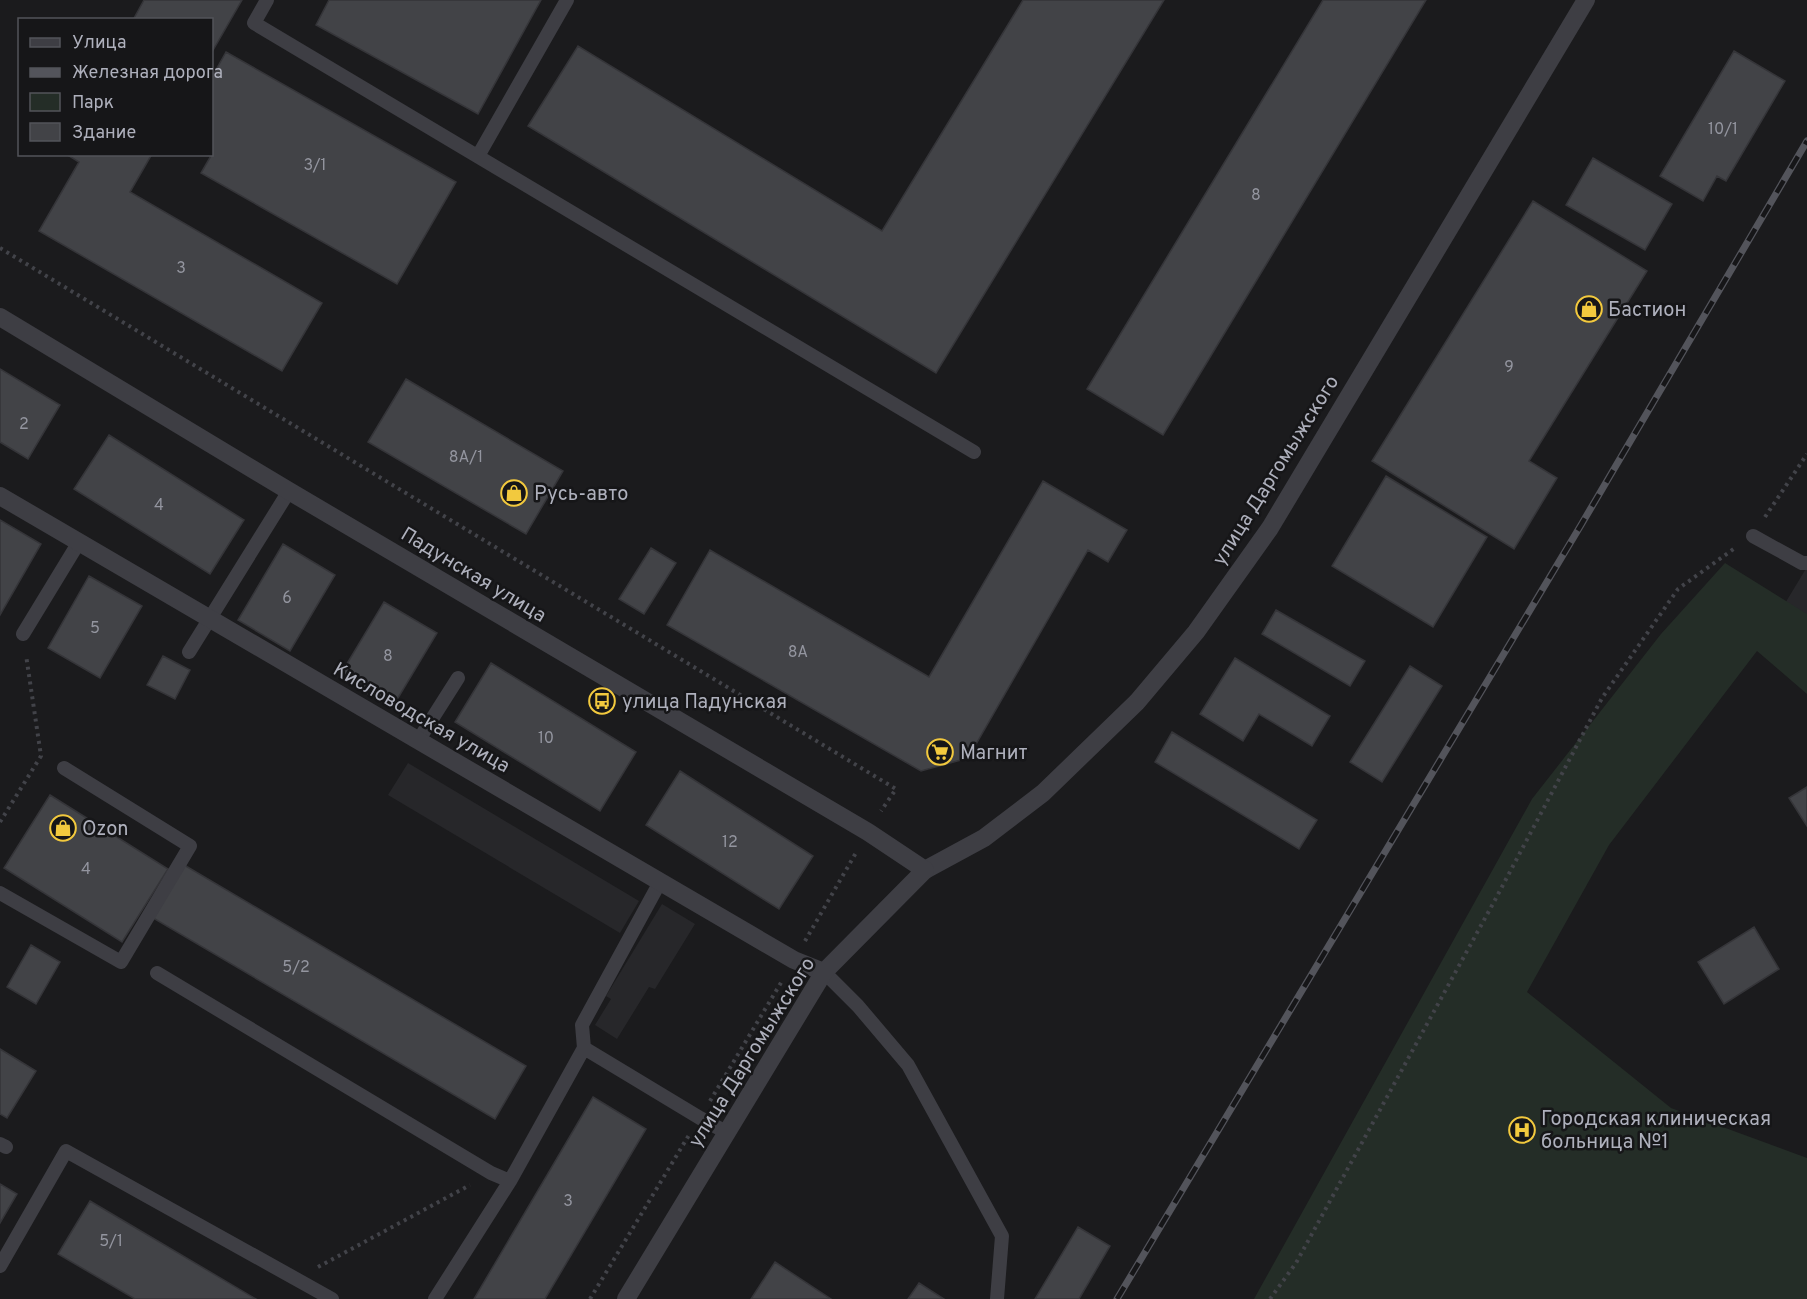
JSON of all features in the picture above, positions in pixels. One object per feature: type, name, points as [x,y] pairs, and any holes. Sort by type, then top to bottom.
[{"type":"street","name":"улица Даргомыжского","points":[[626,1299],[824,972],[926,870],[984,838],[1044,794],[1137,702],[1196,632],[1270,528],[1586,0]]},
{"type":"street","name":"Падунская улица","points":[[0,317],[868,832],[926,870]]},
{"type":"street","name":"Кисловодская улица","points":[[0,496],[794,960],[824,972]]},
{"type":"lane","points":[[267,0],[254,23],[974,452]]},
{"type":"lane","points":[[477,156],[567,0]]},
{"type":"lane","points":[[189,652],[289,490]]},
{"type":"lane","points":[[1753,536],[1802,563],[1807,563]]},
{"type":"lane","points":[[23,634],[79,542]]},
{"type":"lane","points":[[418,741],[458,678]]},
{"type":"lane","points":[[0,893],[121,962],[190,846],[64,768]]},
{"type":"lane","points":[[435,1299],[510,1181],[584,1048],[582,1025],[660,882]]},
{"type":"lane","points":[[824,972],[858,1006],[908,1065],[1002,1236],[997,1299]]},
{"type":"lane","points":[[157,973],[491,1173],[510,1181]]},
{"type":"lane","points":[[584,1048],[726,1132]]},
{"type":"lane","points":[[0,1266],[66,1151],[332,1299]]},
{"type":"path","points":[[0,248],[896,789],[868,832],[794,960],[590,1299]]},
{"type":"path","points":[[1270,1299],[1296,1263],[1495,900],[1602,698],[1678,589],[1753,536],[1807,454]]},
{"type":"path","points":[[0,822],[41,756],[23,634]]},
{"type":"path","points":[[296,1279],[491,1173]]},
{"type":"shaded area","points":[[1807,567],[1807,630],[1781,610]]},
{"type":"shaded area","points":[[408,763],[639,901],[620,933],[388,795]]},
{"type":"shaded area","points":[[662,904],[695,924],[655,989],[649,987],[617,1039],[595,1025],[611,999],[606,996]]},
{"type":"green space","points":[[1725,563],[1807,614],[1807,694],[1757,651],[1609,845],[1527,992],[1671,1108],[1807,1158],[1807,1299],[1254,1299],[1532,799],[1661,634]]},
{"type":"building","points":[[144,0],[242,0],[213,50],[213,18],[134,18]]},
{"type":"building","points":[[329,0],[541,0],[478,114],[316,25]]},
{"type":"building","points":[[1023,0],[1164,0],[936,373],[528,126],[578,46],[882,231]]},
{"type":"building","points":[[1323,0],[1426,0],[1163,435],[1087,389]]},
{"type":"building","points":[[1734,51],[1785,81],[1726,181],[1717,176],[1703,201],[1660,176]]},
{"type":"building","points":[[226,52],[456,182],[397,284],[201,173],[213,156],[213,75]]},
{"type":"building","points":[[69,156],[151,156],[130,192],[322,303],[282,371],[39,231],[79,162]]},
{"type":"building","points":[[1593,158],[1672,204],[1645,250],[1566,205]]},
{"type":"building","points":[[1533,201],[1647,271],[1529,461],[1557,478],[1514,549],[1372,461]]},
{"type":"building","points":[[0,369],[60,405],[28,459],[0,442]]},
{"type":"building","points":[[406,379],[563,471],[526,534],[368,442]]},
{"type":"building","points":[[109,435],[244,520],[210,574],[74,489]]},
{"type":"building","points":[[1386,476],[1487,537],[1433,627],[1332,566]]},
{"type":"building","points":[[1043,481],[1127,530],[1108,562],[1088,550],[968,758],[921,771],[667,625],[710,550],[929,677]]},
{"type":"building","points":[[0,520],[41,544],[0,615]]},
{"type":"building","points":[[283,544],[335,575],[290,651],[238,620]]},
{"type":"building","points":[[651,548],[676,563],[644,614],[619,599]]},
{"type":"building","points":[[89,576],[142,606],[100,678],[48,648]]},
{"type":"building","points":[[384,602],[437,633],[392,708],[339,677]]},
{"type":"building","points":[[1276,610],[1365,661],[1350,686],[1262,634]]},
{"type":"building","points":[[163,656],[190,670],[175,699],[147,685]]},
{"type":"building","points":[[1235,658],[1330,716],[1312,746],[1259,714],[1243,741],[1200,714]]},
{"type":"building","points":[[491,663],[636,752],[600,811],[455,722]]},
{"type":"building","points":[[1410,666],[1442,686],[1382,782],[1350,762]]},
{"type":"building","points":[[1172,732],[1317,820],[1299,849],[1155,762]]},
{"type":"building","points":[[680,771],[813,856],[779,909],[646,825]]},
{"type":"building","points":[[1807,787],[1807,826],[1789,798]]},
{"type":"building","points":[[50,795],[168,869],[122,942],[4,868]]},
{"type":"building","points":[[179,862],[526,1066],[495,1119],[148,915]]},
{"type":"building","points":[[1754,927],[1779,969],[1724,1004],[1698,962]]},
{"type":"building","points":[[31,945],[60,962],[36,1004],[7,987]]},
{"type":"building","points":[[0,1049],[36,1071],[7,1118],[0,1114]]},
{"type":"building","points":[[593,1097],[646,1129],[545,1299],[474,1299]]},
{"type":"building","points":[[0,1184],[17,1194],[0,1223]]},
{"type":"building","points":[[90,1201],[256,1299],[135,1299],[58,1254]]},
{"type":"building","points":[[1078,1227],[1110,1246],[1079,1299],[1035,1299]]},
{"type":"building","points":[[775,1262],[831,1299],[751,1299]]},
{"type":"building","points":[[919,1283],[944,1299],[908,1299]]},
{"type":"railway","points":[[1117,1299],[1581,525],[1807,141]]},
{"type":"place","name":"Бастион","points":[[1589,309]]},
{"type":"place","name":"Русь-авто","points":[[514,493]]},
{"type":"place","name":"улица Падунская","points":[[602,701]]},
{"type":"place","name":"Магнит","points":[[940,752]]},
{"type":"place","name":"Ozon","points":[[63,828]]},
{"type":"place","name":"Городская клиническая больница №1","points":[[1522,1130]]}]
